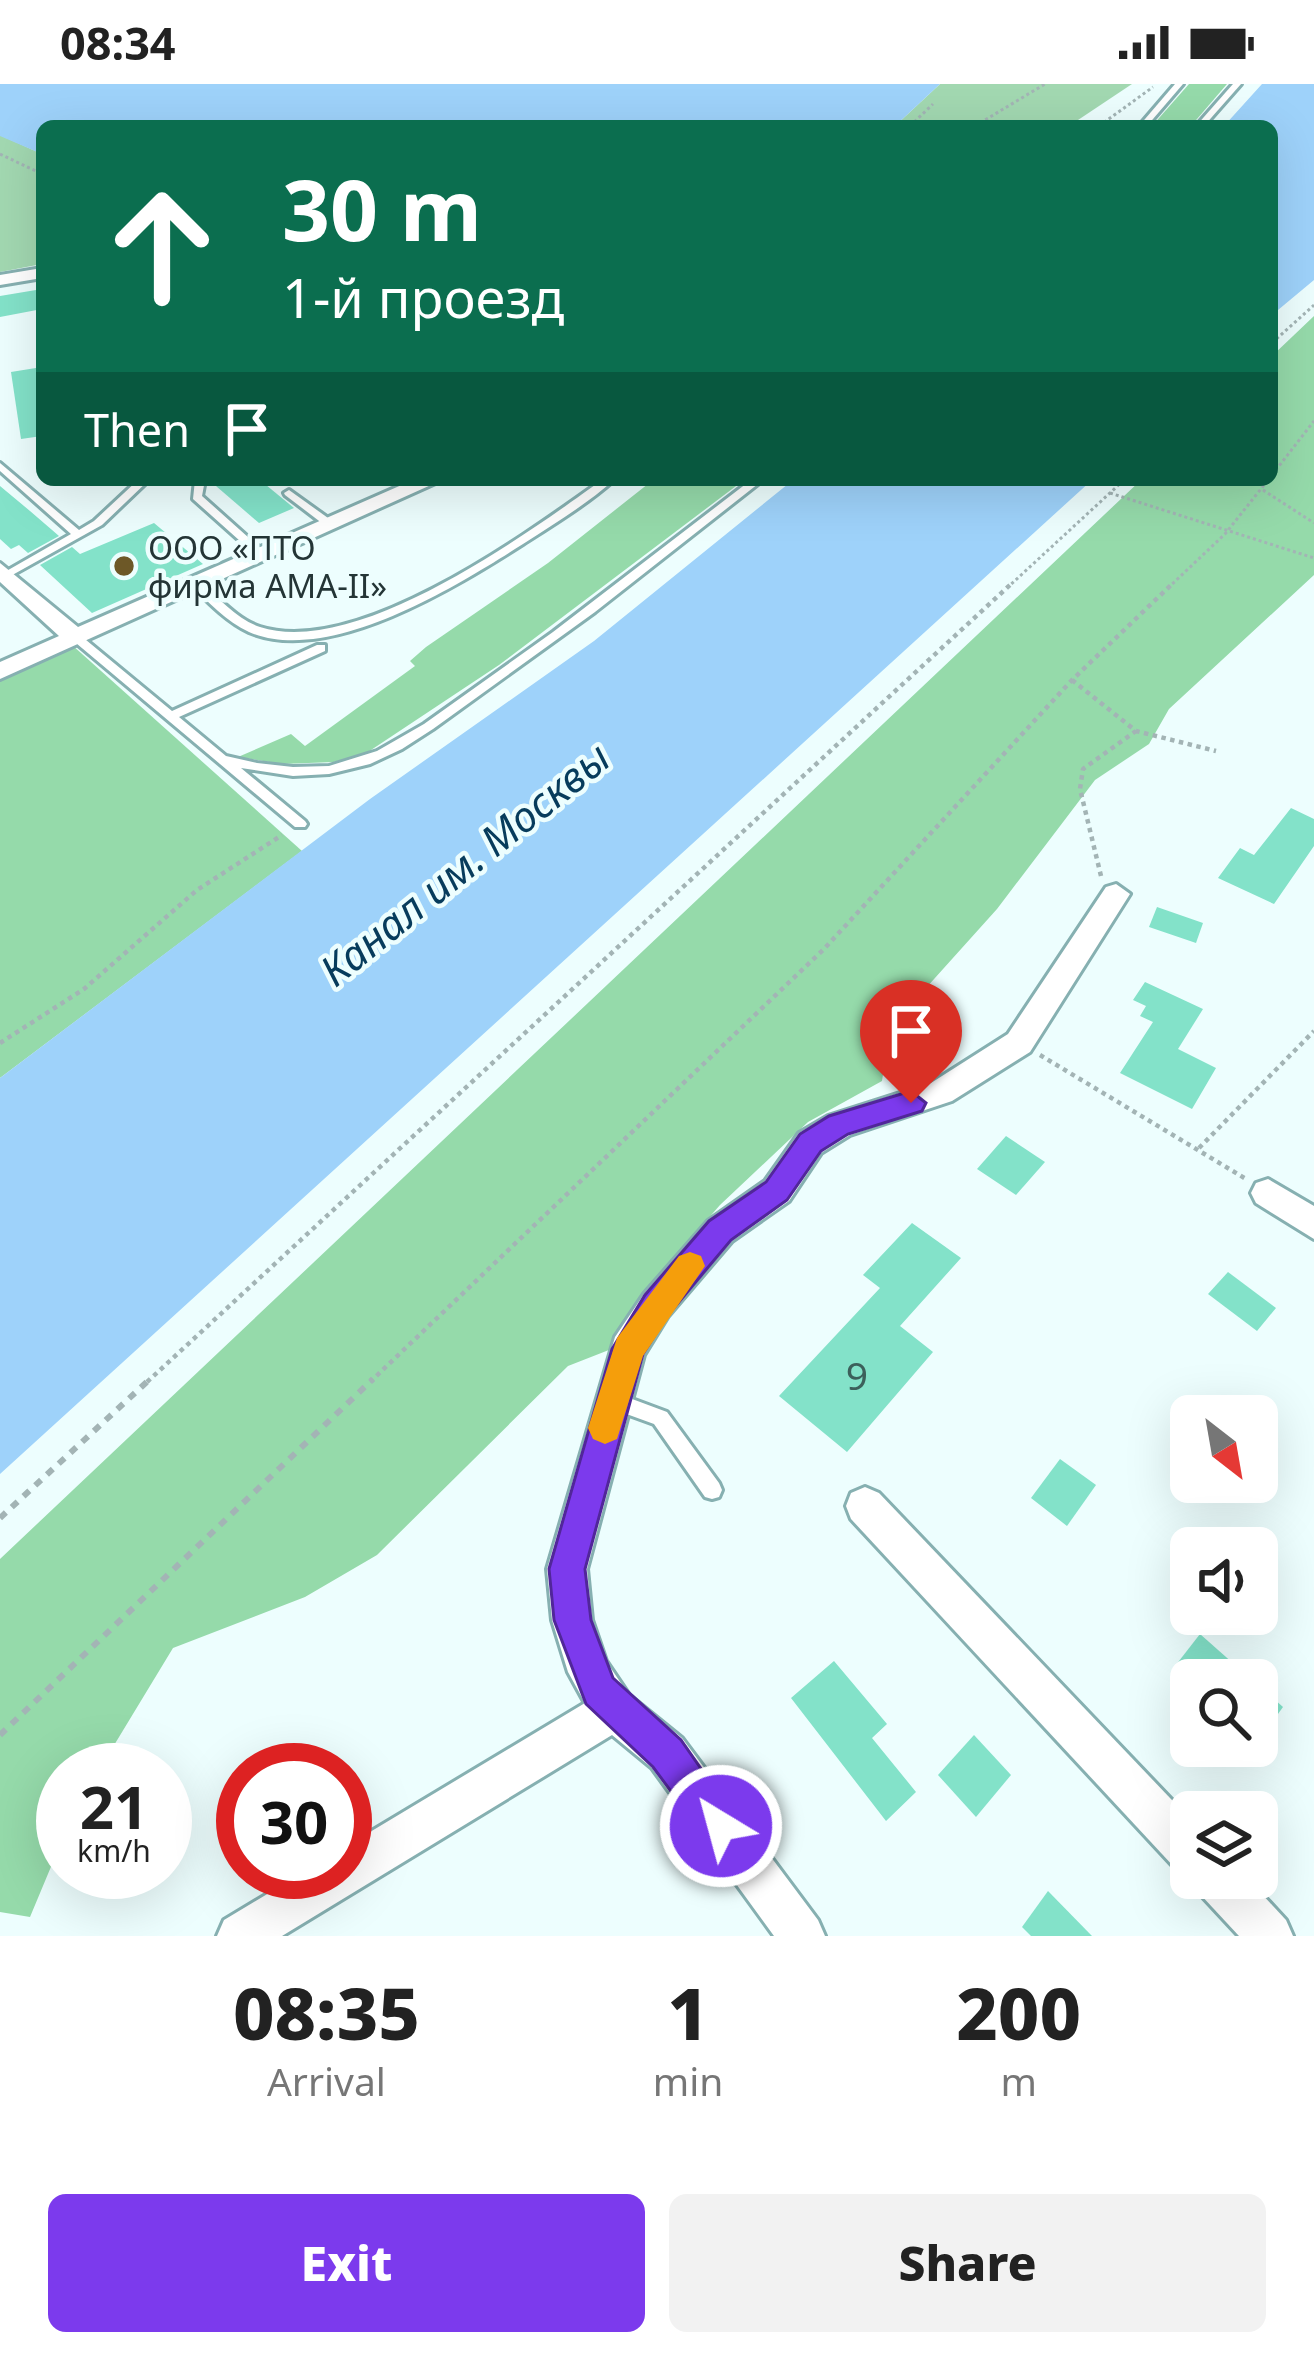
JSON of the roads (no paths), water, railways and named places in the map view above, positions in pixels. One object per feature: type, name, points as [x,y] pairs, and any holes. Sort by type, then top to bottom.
[{"type":"street","points":[[0,280],[36,274]]},
{"type":"street","points":[[0,671],[418,486]]},
{"type":"street","points":[[3,573],[76,638]]},
{"type":"street","points":[[802,1936],[667,1753],[614,1710],[589,1672],[567,1590],[567,1569],[628,1349],[656,1305],[720,1231],[777,1191],[810,1142],[839,1125],[941,1092],[1019,1043],[1116,894]]},
{"type":"street","points":[[1268,1193],[1314,1224]]},
{"type":"street","points":[[865,1506],[1170,1830]]},
{"type":"street","points":[[239,1936],[614,1710]]},
{"type":"street","points":[[1236,1899],[1270,1936]]},
{"type":"lane","points":[[1148,120],[1179,84]]},
{"type":"lane","points":[[1205,120],[1237,84]]},
{"type":"lane","points":[[0,466],[77,534]]},
{"type":"lane","points":[[3,573],[98,523],[138,486]]},
{"type":"lane","points":[[199,486],[197,497],[263,556]]},
{"type":"lane","points":[[197,585],[256,631],[286,637],[355,627],[489,562],[600,486]]},
{"type":"lane","points":[[221,759],[265,771],[335,770],[396,746],[577,621],[750,486]]},
{"type":"lane","points":[[289,493],[332,525]]},
{"type":"lane","points":[[76,638],[301,824]]},
{"type":"lane","points":[[173,715],[321,648]]},
{"type":"lane","points":[[613,1401],[660,1418],[712,1490]]},
{"type":"water","points":[[0,84],[940,84],[901,120],[36,120],[36,151],[0,136]]},
{"type":"water","points":[[1262,84],[1314,84],[1314,280],[1278,310],[1278,120],[1229,120]]},
{"type":"water","name":"Канал им. Москвы","points":[[786,486],[1085,486],[0,1474],[0,1078],[370,799],[594,641]]},
{"type":"place","name":"ООО «ПТО фирма АМА-II»","points":[[124,566]]}]
